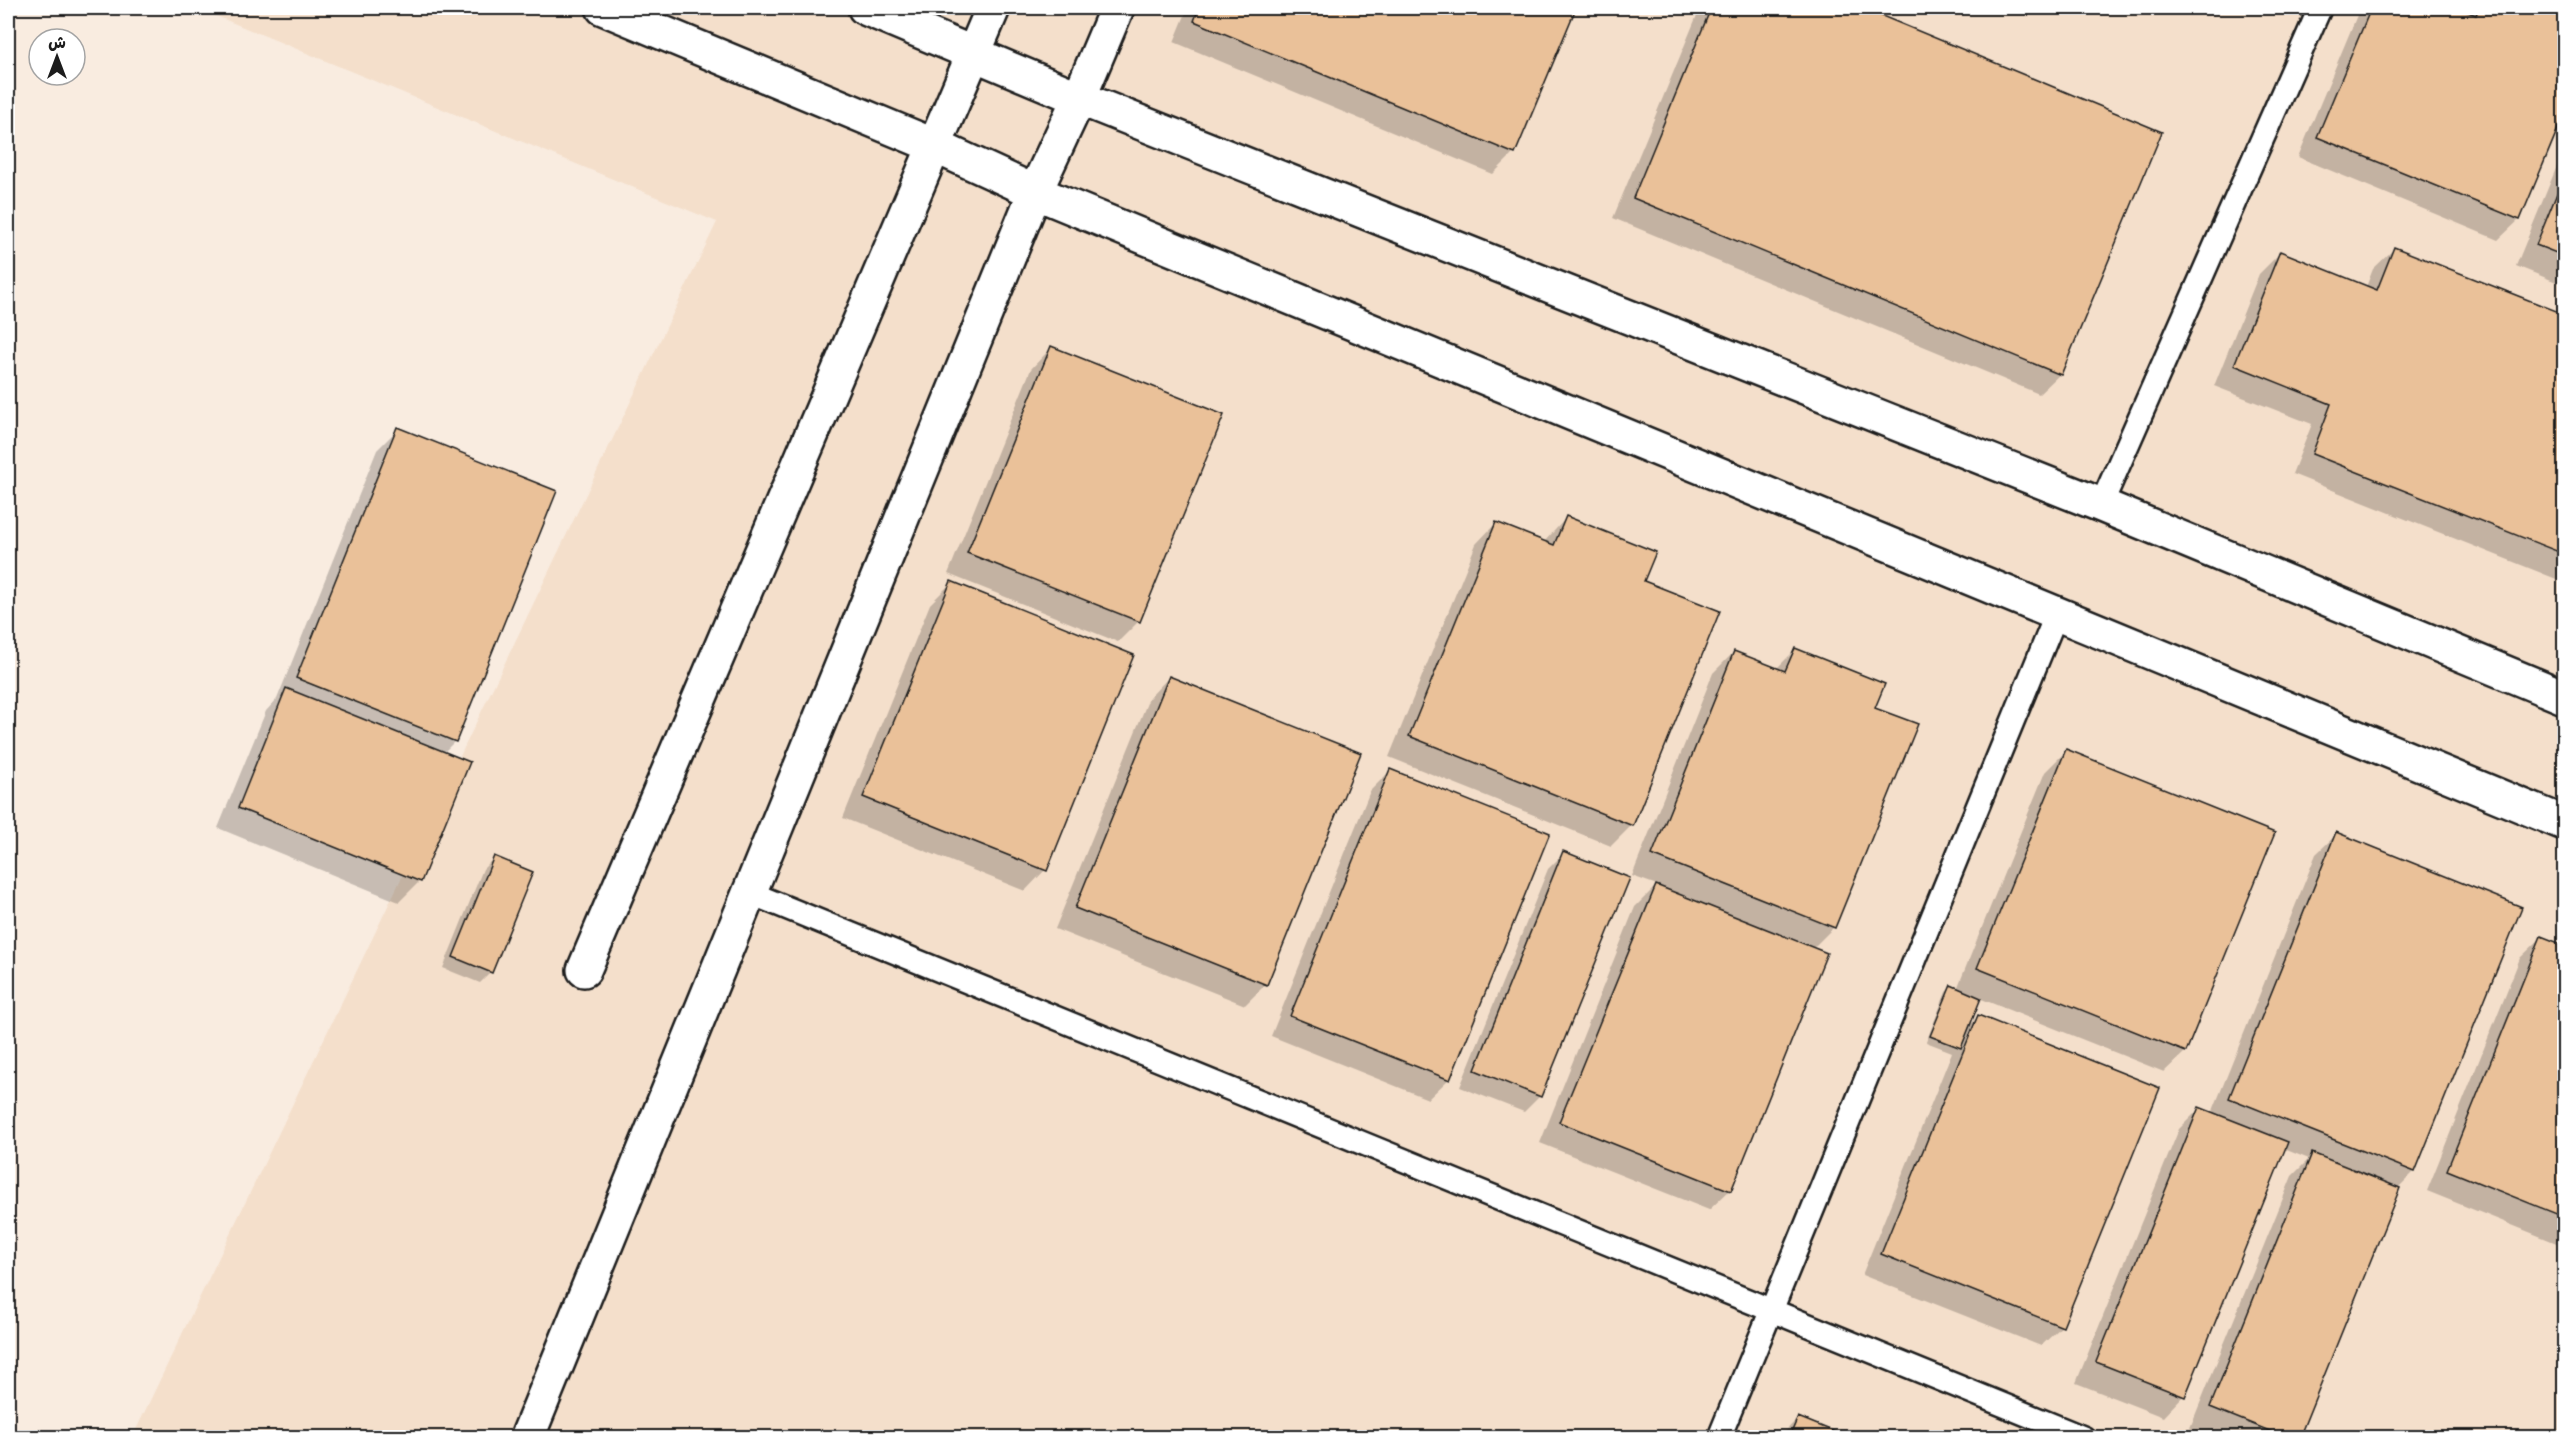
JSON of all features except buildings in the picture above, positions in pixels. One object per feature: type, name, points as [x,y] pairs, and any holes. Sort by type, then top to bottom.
[{"type":"street","points":[[603,8],[935,146],[1035,192],[2565,823]]},
{"type":"street","points":[[865,8],[975,52],[1079,98],[2101,505],[2565,697]]},
{"type":"street","points":[[584,970],[993,8]]},
{"type":"street","points":[[527,1437],[1035,192],[1079,98],[1116,8]]},
{"type":"lane","points":[[2101,505],[2320,8]]},
{"type":"lane","points":[[1719,1437],[2057,613]]},
{"type":"lane","points":[[748,892],[2084,1437]]},
{"type":"shaded area","points":[[197,8],[2564,8],[2564,1437],[132,1438],[717,222]]}]
